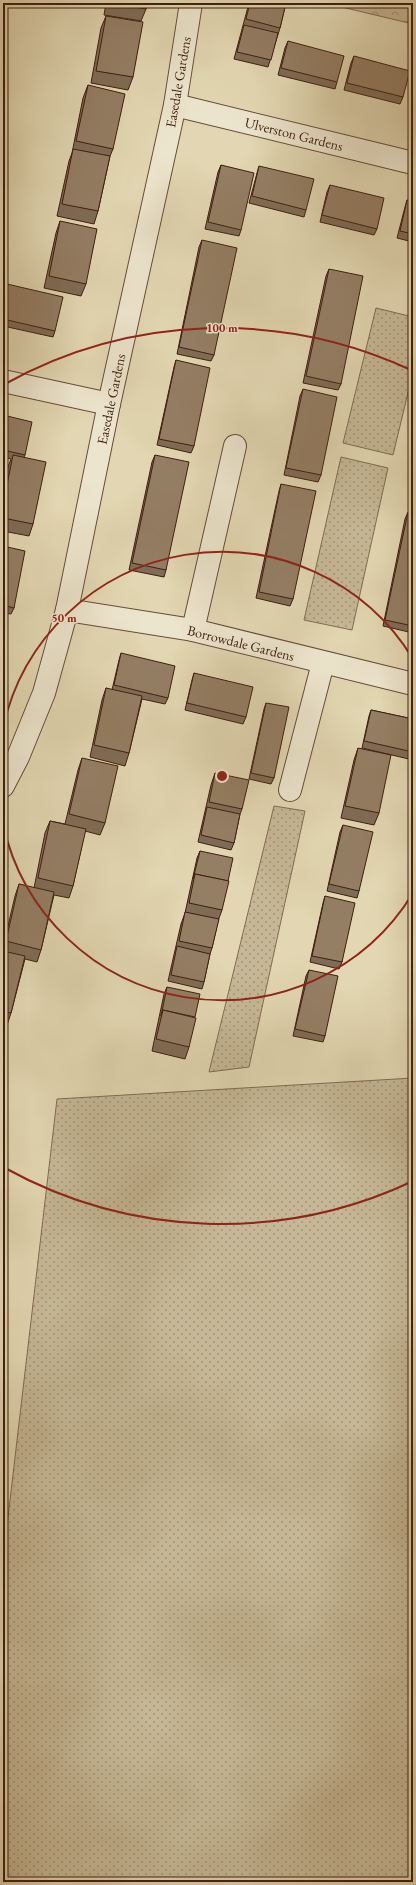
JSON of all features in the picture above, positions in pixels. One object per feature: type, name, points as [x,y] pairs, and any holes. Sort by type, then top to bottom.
[{"type":"street","name":"Easedale Gardens","points":[[3,786],[18,757],[44,693],[68,610],[109,404],[175,105],[191,3]]},
{"type":"street","name":"Ulverston Gardens","points":[[175,105],[413,163]]},
{"type":"street","points":[[3,381],[109,404]]},
{"type":"street","points":[[193,630],[235,446]]},
{"type":"street","name":"Borrowdale Gardens","points":[[68,610],[193,630],[413,684]]},
{"type":"street","points":[[290,790],[323,663]]},
{"type":"green space","points":[[325,3],[413,3],[413,24]]},
{"type":"green space","points":[[376,308],[413,317],[413,372],[393,455],[343,443]]},
{"type":"green space","points":[[341,457],[388,468],[352,630],[304,620]]},
{"type":"green space","points":[[274,806],[305,811],[249,1067],[209,1072]]},
{"type":"green space","points":[[413,1078],[413,1882],[3,1882],[3,1560],[57,1099]]},
{"type":"building","points":[[3,3],[4,3],[3,26]]},
{"type":"building","points":[[110,3],[147,3],[146,9]]},
{"type":"building","points":[[250,3],[286,3],[280,28],[246,19]]},
{"type":"building","points":[[106,16],[143,22],[133,77],[96,71]]},
{"type":"building","points":[[244,25],[278,33],[271,60],[237,52]]},
{"type":"building","points":[[288,41],[344,56],[337,82],[281,68]]},
{"type":"building","points":[[354,56],[410,71],[403,97],[347,83]]},
{"type":"building","points":[[88,85],[125,94],[113,149],[76,141]]},
{"type":"building","points":[[73,149],[110,156],[98,211],[62,204]]},
{"type":"building","points":[[221,165],[254,173],[241,230],[208,222]]},
{"type":"building","points":[[259,166],[314,179],[306,210],[252,196]]},
{"type":"building","points":[[330,185],[384,198],[377,229],[322,215]]},
{"type":"building","points":[[407,200],[413,202],[413,234],[400,231]]},
{"type":"building","points":[[60,221],[97,229],[86,284],[49,276]]},
{"type":"building","points":[[202,240],[237,248],[214,355],[179,347]]},
{"type":"building","points":[[329,269],[363,276],[341,384],[306,376]]},
{"type":"building","points":[[7,284],[63,297],[55,331],[3,319],[3,301]]},
{"type":"building","points":[[176,360],[210,368],[194,446],[159,439]]},
{"type":"building","points":[[303,389],[337,397],[321,475],[286,468]]},
{"type":"building","points":[[3,415],[32,422],[25,455],[3,450]]},
{"type":"building","points":[[13,455],[46,462],[33,524],[3,518],[3,504]]},
{"type":"building","points":[[155,455],[189,462],[166,570],[132,563]]},
{"type":"building","points":[[281,484],[316,491],[293,599],[259,592]]},
{"type":"building","points":[[408,512],[413,513],[413,626],[385,620]]},
{"type":"building","points":[[3,546],[25,551],[14,608],[3,605]]},
{"type":"building","points":[[121,653],[175,666],[168,698],[114,685]]},
{"type":"building","points":[[194,673],[253,687],[246,717],[187,703]]},
{"type":"building","points":[[106,688],[142,696],[129,753],[94,745]]},
{"type":"building","points":[[266,703],[289,707],[274,778],[251,773]]},
{"type":"building","points":[[371,710],[413,719],[413,752],[364,741]]},
{"type":"building","points":[[358,748],[391,755],[379,813],[345,806]]},
{"type":"building","points":[[82,758],[118,766],[105,823],[69,814]]},
{"type":"building","points":[[215,773],[249,780],[242,809],[209,802]]},
{"type":"building","points":[[207,807],[240,814],[234,843],[201,835]]},
{"type":"building","points":[[50,821],[86,829],[73,886],[38,878]]},
{"type":"building","points":[[343,825],[373,832],[359,891],[329,884]]},
{"type":"building","points":[[200,851],[233,858],[228,881],[195,874],[193,879]]},
{"type":"building","points":[[195,874],[229,881],[222,910],[189,903]]},
{"type":"building","points":[[19,884],[54,892],[41,950],[6,941]]},
{"type":"building","points":[[325,896],[355,903],[342,962],[312,956]]},
{"type":"building","points":[[185,912],[219,919],[212,948],[179,941]]},
{"type":"building","points":[[177,946],[210,954],[204,982],[171,975]]},
{"type":"building","points":[[3,951],[25,956],[11,1013],[3,1011]]},
{"type":"building","points":[[309,970],[338,976],[325,1036],[295,1029]]},
{"type":"building","points":[[167,987],[200,994],[195,1017],[163,1010],[161,1016]]},
{"type":"building","points":[[163,1010],[196,1018],[189,1047],[156,1039]]}]
